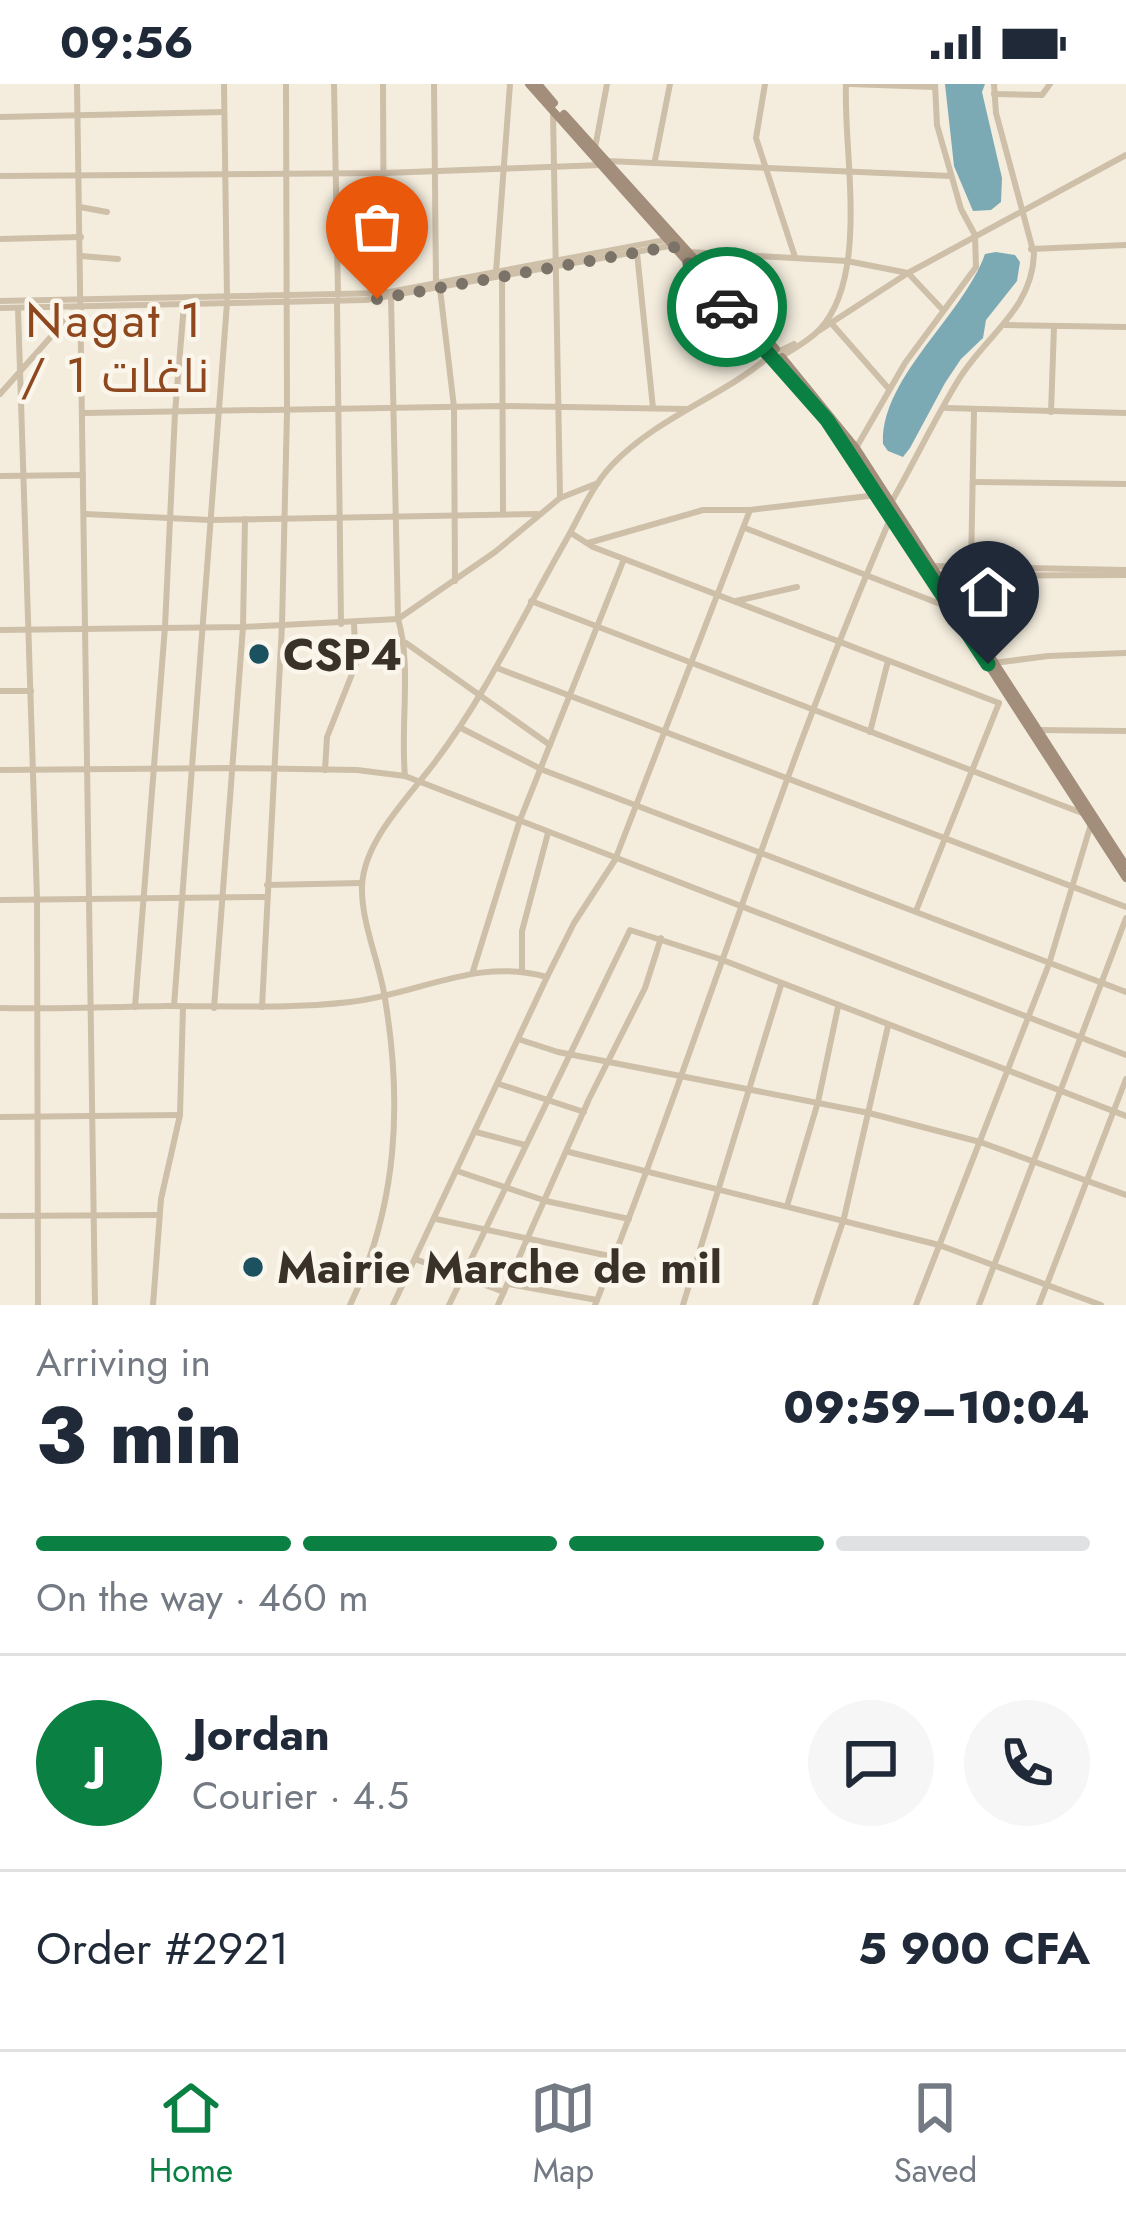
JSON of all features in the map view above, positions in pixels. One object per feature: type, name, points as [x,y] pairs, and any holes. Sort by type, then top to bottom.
[{"type":"main road","points":[[533,84],[856,448],[952,608],[1126,878]]},
{"type":"main road","points":[[533,84],[604,163]]},
{"type":"main road","points":[[776,356],[947,591],[1126,866]]},
{"type":"main road","points":[[947,591],[963,576]]},
{"type":"street","points":[[77,84],[95,1305]]},
{"type":"street","points":[[153,1305],[159,1215],[181,1115],[182,898],[227,301],[224,84]]},
{"type":"street","points":[[262,1007],[282,625],[286,84]]},
{"type":"street","points":[[334,84],[341,624]]},
{"type":"street","points":[[383,84],[398,619],[406,643],[405,776]]},
{"type":"street","points":[[434,84],[438,286],[454,407],[455,581]]},
{"type":"street","points":[[503,514],[500,274],[510,84]]},
{"type":"street","points":[[595,148],[608,84]]},
{"type":"street","points":[[656,160],[670,84]]},
{"type":"street","points":[[765,84],[756,132],[795,257]]},
{"type":"street","points":[[820,331],[838,299],[848,261],[848,84],[935,86],[937,125],[961,209],[975,235],[976,267],[968,283],[941,309],[856,448]]},
{"type":"street","points":[[891,503],[975,356],[1027,293],[1033,272],[996,113],[994,84]]},
{"type":"street","points":[[994,94],[1042,95],[1050,84]]},
{"type":"street","points":[[553,110],[560,498]]},
{"type":"street","points":[[0,117],[224,112]]},
{"type":"street","points":[[350,1305],[374,1247],[395,1147],[385,996],[362,883],[379,838],[483,695],[598,483],[623,454],[908,273],[1126,155]]},
{"type":"street","points":[[0,176],[434,172],[656,160],[951,176]]},
{"type":"street","points":[[80,208],[107,212]]},
{"type":"street","points":[[0,239],[81,237]]},
{"type":"street","points":[[556,264],[677,245]]},
{"type":"street","points":[[0,305],[387,295],[677,245],[848,261],[908,273],[941,309]]},
{"type":"street","points":[[1031,249],[1126,245]]},
{"type":"street","points":[[637,253],[653,408]]},
{"type":"street","points":[[81,256],[118,259]]},
{"type":"street","points":[[0,305],[227,301]]},
{"type":"street","points":[[0,394],[81,304]]},
{"type":"street","points":[[135,1007],[184,304]]},
{"type":"street","points":[[18,308],[37,898],[38,1305]]},
{"type":"street","points":[[832,324],[890,390]]},
{"type":"street","points":[[1005,325],[1126,327]]},
{"type":"street","points":[[1052,412],[1054,327]]},
{"type":"street","points":[[84,413],[502,406],[688,410]]},
{"type":"street","points":[[946,407],[1126,413]]},
{"type":"street","points":[[971,568],[974,411]]},
{"type":"street","points":[[0,476],[83,475]]},
{"type":"street","points":[[972,482],[1126,484]]},
{"type":"street","points":[[0,630],[243,627],[398,619],[455,581],[560,498],[598,483]]},
{"type":"street","points":[[585,544],[703,509],[751,510],[878,495]]},
{"type":"street","points":[[394,1305],[574,922],[615,860],[751,510]]},
{"type":"street","points":[[85,514],[210,520],[541,514]]},
{"type":"street","points":[[415,1259],[506,1288],[596,1302],[739,906],[891,517]]},
{"type":"street","points":[[214,1008],[243,627],[244,519]]},
{"type":"street","points":[[745,529],[952,608]]},
{"type":"street","points":[[571,532],[585,544],[999,703]]},
{"type":"street","points":[[473,971],[520,820],[624,559]]},
{"type":"street","points":[[931,571],[1126,572]]},
{"type":"street","points":[[931,571],[963,576],[1126,572]]},
{"type":"street","points":[[733,602],[797,587]]},
{"type":"street","points":[[531,602],[1084,813]]},
{"type":"street","points":[[325,770],[327,737],[356,664],[353,623]]},
{"type":"street","points":[[406,643],[550,746]]},
{"type":"street","points":[[994,664],[1126,653]]},
{"type":"street","points":[[870,732],[888,661]]},
{"type":"street","points":[[497,668],[1126,907]]},
{"type":"street","points":[[0,691],[31,691]]},
{"type":"street","points":[[916,911],[1005,692]]},
{"type":"street","points":[[461,728],[543,770],[1126,992]]},
{"type":"street","points":[[1037,730],[1126,731]]},
{"type":"street","points":[[0,770],[232,768],[405,776],[1126,1055]]},
{"type":"street","points":[[916,1305],[1049,964],[1091,824]]},
{"type":"street","points":[[522,970],[526,910],[549,832]]},
{"type":"street","points":[[267,885],[362,883]]},
{"type":"street","points":[[0,900],[265,897]]},
{"type":"street","points":[[979,1305],[1126,918]]},
{"type":"street","points":[[448,1305],[626,933],[634,929],[1126,1116]]},
{"type":"street","points":[[498,1305],[645,988],[661,938]]},
{"type":"street","points":[[0,1008],[348,1003],[473,971],[522,970],[547,977]]},
{"type":"street","points":[[683,1305],[781,985]]},
{"type":"street","points":[[787,1206],[818,1102],[838,1007]]},
{"type":"street","points":[[815,1305],[844,1218],[889,1026]]},
{"type":"street","points":[[520,1040],[558,1052],[869,1113],[980,1142],[1126,1196]]},
{"type":"street","points":[[1039,1305],[1126,1079]]},
{"type":"street","points":[[499,1084],[584,1112]]},
{"type":"street","points":[[0,1117],[181,1115]]},
{"type":"street","points":[[476,1132],[525,1145]]},
{"type":"street","points":[[568,1152],[939,1245],[1101,1305]]},
{"type":"street","points":[[457,1171],[546,1201],[629,1219]]},
{"type":"street","points":[[0,1216],[159,1215]]},
{"type":"street","points":[[434,1218],[614,1257]]},
{"type":"water","points":[[945,84],[985,84],[982,92],[1002,178],[1001,202],[991,210],[973,211],[954,166]]},
{"type":"water","points":[[985,254],[1015,255],[1020,262],[1017,281],[986,320],[983,338],[945,383],[910,448],[903,457],[888,451],[883,444],[886,419],[908,371],[959,301]]},
{"type":"way so far","points":[[377,299],[673,246],[727,307]]},
{"type":"place","name":"CSP4","points":[[259,654]]},
{"type":"place","name":"Mairie Marche de mil","points":[[253,1267]]},
{"type":"district","name":"Nagat 1 / ناغات 1","points":[[115,348]]},
{"type":"route","points":[[727,307],[849,450],[988,664]]}]
